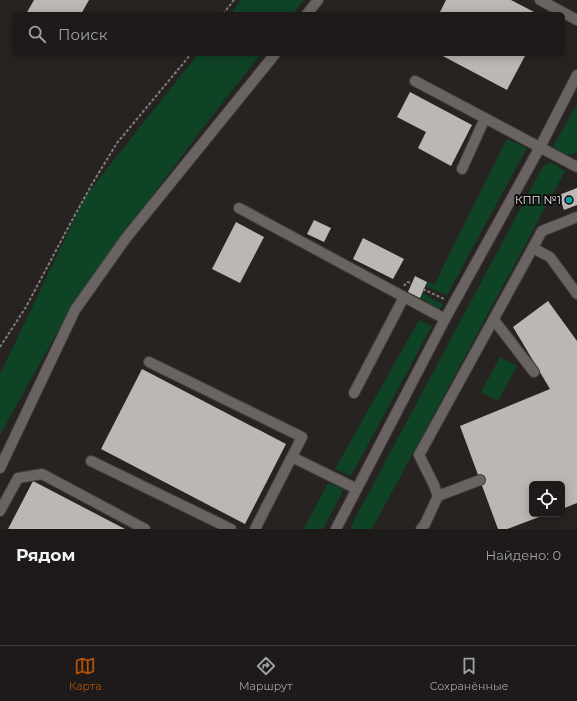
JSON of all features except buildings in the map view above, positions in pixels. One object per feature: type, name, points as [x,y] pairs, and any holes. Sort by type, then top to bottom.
[{"type":"lane","points":[[309,12],[318,0]]},
{"type":"lane","points":[[540,0],[562,12]]},
{"type":"lane","points":[[565,14],[577,20]]},
{"type":"lane","points":[[0,468],[75,310],[126,238],[273,56]]},
{"type":"lane","points":[[336,529],[445,319],[540,147],[577,75]]},
{"type":"lane","points":[[415,81],[577,167]]},
{"type":"lane","points":[[462,168],[485,118]]},
{"type":"lane","points":[[239,208],[445,319]]},
{"type":"lane","points":[[426,527],[438,496],[420,455],[542,231],[577,217]]},
{"type":"lane","points":[[533,248],[550,257],[577,294]]},
{"type":"lane","points":[[354,393],[404,297]]},
{"type":"lane","points":[[494,320],[534,372]]},
{"type":"lane","points":[[149,362],[302,437],[255,529]]},
{"type":"lane","points":[[292,457],[357,489]]},
{"type":"lane","points":[[91,461],[231,529]]},
{"type":"lane","points":[[0,511],[18,478],[42,474],[145,529]]},
{"type":"lane","points":[[438,496],[480,480]]},
{"type":"path","points":[[225,12],[234,0]]},
{"type":"path","points":[[0,347],[26,307],[76,212],[117,144],[189,56]]},
{"type":"path","points":[[424,289],[446,300]]},
{"type":"green space","points":[[241,0],[304,0],[295,12],[232,12]]},
{"type":"green space","points":[[196,56],[259,56],[205,125],[77,297],[0,435],[0,374],[86,195]]},
{"type":"green space","points":[[577,104],[577,153],[564,154],[553,146]]},
{"type":"green space","points":[[507,139],[527,148],[447,295],[425,286],[427,282],[435,285]]},
{"type":"green space","points":[[551,162],[565,171],[372,529],[352,529],[351,526],[543,166]]},
{"type":"green space","points":[[422,293],[443,304],[439,311],[427,305],[428,302],[420,298]]},
{"type":"green space","points":[[419,320],[432,326],[351,476],[335,469]]},
{"type":"green space","points":[[500,357],[517,366],[498,401],[481,392]]},
{"type":"green space","points":[[328,483],[344,489],[323,529],[304,529]]},
{"type":"place","name":"КПП №1","points":[[569,200]]}]
